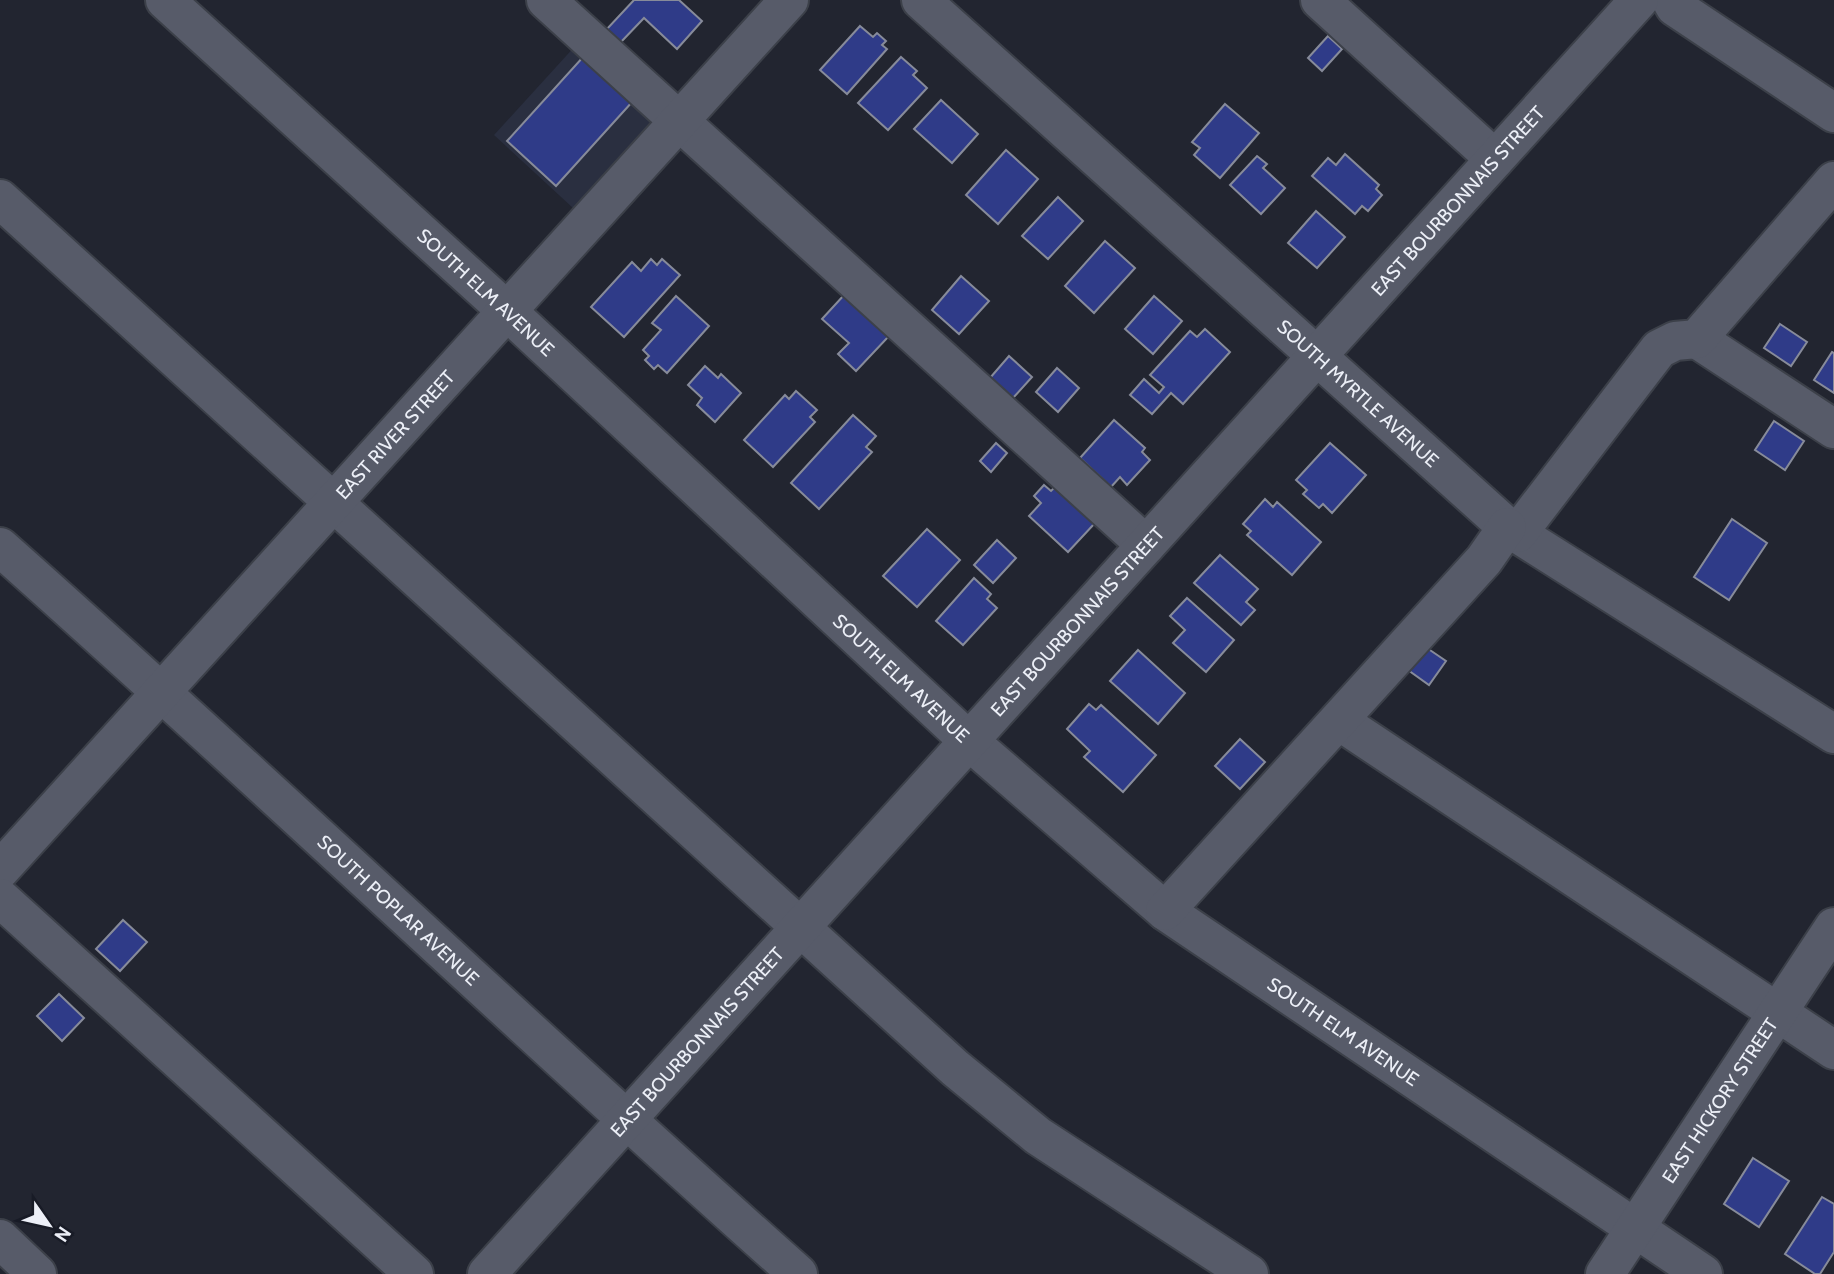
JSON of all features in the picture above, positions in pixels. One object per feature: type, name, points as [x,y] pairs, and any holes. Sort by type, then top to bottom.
[{"type":"street","name":"SOUTH ELM AVENUE","points":[[165,0],[507,311],[969,741],[1165,911],[1703,1274]]},
{"type":"street","points":[[547,0],[1146,545]]},
{"type":"street","name":"EAST RIVER STREET","points":[[0,870],[789,0]]},
{"type":"street","name":"SOUTH MYRTLE AVENUE","points":[[920,0],[1316,358],[1512,530],[1834,734]]},
{"type":"street","points":[[1320,0],[1495,159]]},
{"type":"street","name":"EAST BOURBONNAIS STREET","points":[[487,1274],[1639,0]]},
{"type":"street","points":[[1671,0],[1675,7],[1834,113]]},
{"type":"street","points":[[1697,339],[1834,181]]},
{"type":"street","points":[[0,200],[955,1068],[1038,1136],[1249,1274]]},
{"type":"street","points":[[1165,911],[1512,530],[1659,349],[1675,341],[1697,339],[1834,429]]},
{"type":"street","name":"SOUTH POPLAR AVENUE","points":[[0,547],[162,691],[625,1120],[798,1274]]},
{"type":"street","points":[[1339,721],[1834,1050]]},
{"type":"street","points":[[0,898],[414,1274]]},
{"type":"street","name":"EAST HICKORY STREET","points":[[1605,1274],[1834,926]]},
{"type":"street","points":[[0,1239],[37,1274]]},
{"type":"shaded area","points":[[577,44],[657,117],[573,208],[494,135]]},
{"type":"building","points":[[634,0],[679,0],[702,21],[677,49],[644,18],[620,43],[606,30]]},
{"type":"building","points":[[860,26],[873,37],[877,33],[886,41],[882,45],[887,49],[847,94],[820,70]]},
{"type":"building","points":[[1328,36],[1342,49],[1322,71],[1308,58]]},
{"type":"building","points":[[584,56],[633,101],[556,186],[507,141]]},
{"type":"building","points":[[901,57],[917,71],[913,75],[927,88],[888,130],[858,103]]},
{"type":"building","points":[[941,100],[978,134],[952,163],[914,129]]},
{"type":"building","points":[[1225,104],[1259,133],[1220,178],[1194,155],[1200,148],[1192,142]]},
{"type":"building","points":[[1006,150],[1038,179],[998,224],[966,195]]},
{"type":"building","points":[[1345,154],[1379,185],[1376,189],[1382,195],[1368,211],[1362,206],[1355,214],[1312,176],[1328,158],[1336,165]]},
{"type":"building","points":[[1257,156],[1267,164],[1263,168],[1285,188],[1261,214],[1230,185]]},
{"type":"building","points":[[1058,197],[1083,221],[1048,259],[1022,236]]},
{"type":"building","points":[[1316,211],[1345,237],[1317,268],[1288,243]]},
{"type":"building","points":[[1105,241],[1135,268],[1094,313],[1065,286]]},
{"type":"building","points":[[651,259],[657,265],[662,259],[680,275],[624,337],[591,307],[632,262],[641,271]]},
{"type":"building","points":[[961,276],[989,301],[959,334],[932,310]]},
{"type":"building","points":[[845,294],[889,336],[856,371],[838,354],[849,343],[822,319]]},
{"type":"building","points":[[676,296],[709,326],[667,373],[658,365],[654,369],[645,360],[649,356],[643,350],[661,330],[652,323]]},
{"type":"building","points":[[1154,296],[1182,321],[1153,354],[1125,329]]},
{"type":"building","points":[[1780,324],[1807,342],[1791,366],[1764,348]]},
{"type":"building","points":[[1205,329],[1230,352],[1183,404],[1171,393],[1152,414],[1130,395],[1144,379],[1159,393],[1164,387],[1150,375],[1190,331],[1197,337]]},
{"type":"building","points":[[1832,352],[1834,353],[1834,393],[1814,380]]},
{"type":"building","points":[[1009,356],[1032,377],[1013,398],[990,378]]},
{"type":"building","points":[[705,366],[718,378],[721,374],[741,393],[715,422],[697,405],[702,398],[688,385]]},
{"type":"building","points":[[1057,368],[1079,388],[1058,412],[1036,392]]},
{"type":"building","points":[[796,391],[817,410],[810,417],[815,422],[773,467],[744,440],[785,395],[789,399]]},
{"type":"building","points":[[853,415],[876,436],[866,447],[872,452],[819,509],[791,483]]},
{"type":"building","points":[[1114,420],[1145,448],[1142,452],[1150,460],[1127,485],[1120,477],[1111,487],[1080,458]]},
{"type":"building","points":[[1774,421],[1804,441],[1785,470],[1755,450]]},
{"type":"building","points":[[996,443],[1007,453],[991,472],[980,461]]},
{"type":"building","points":[[1330,443],[1366,475],[1332,513],[1323,504],[1319,508],[1303,494],[1307,490],[1296,480]]},
{"type":"building","points":[[1044,485],[1051,491],[1055,487],[1095,523],[1068,552],[1029,516],[1041,503],[1034,496]]},
{"type":"building","points":[[1265,499],[1273,507],[1277,502],[1321,542],[1292,575],[1247,535],[1251,531],[1243,524]]},
{"type":"building","points":[[1732,519],[1767,543],[1729,600],[1694,577]]},
{"type":"building","points":[[927,529],[960,560],[917,607],[883,576]]},
{"type":"building","points":[[997,540],[1016,558],[993,583],[974,565]]},
{"type":"building","points":[[1220,555],[1258,589],[1246,602],[1255,610],[1241,625],[1194,583]]},
{"type":"building","points":[[974,578],[991,594],[987,599],[997,608],[963,645],[936,621]]},
{"type":"building","points":[[1187,598],[1234,640],[1206,672],[1173,643],[1185,630],[1170,616]]},
{"type":"building","points":[[1424,646],[1446,661],[1429,685],[1408,670]]},
{"type":"building","points":[[1138,650],[1185,693],[1158,724],[1110,681]]},
{"type":"building","points":[[1089,704],[1096,710],[1101,705],[1156,755],[1123,792],[1084,757],[1090,751],[1067,729]]},
{"type":"building","points":[[1240,739],[1265,762],[1240,789],[1215,766]]},
{"type":"building","points":[[123,920],[147,942],[120,971],[96,949]]},
{"type":"building","points":[[59,994],[84,1018],[62,1041],[37,1016]]},
{"type":"building","points":[[1753,1158],[1789,1181],[1759,1227],[1724,1204]]},
{"type":"building","points":[[1822,1197],[1834,1204],[1834,1252],[1820,1274],[1815,1274],[1785,1254]]}]
